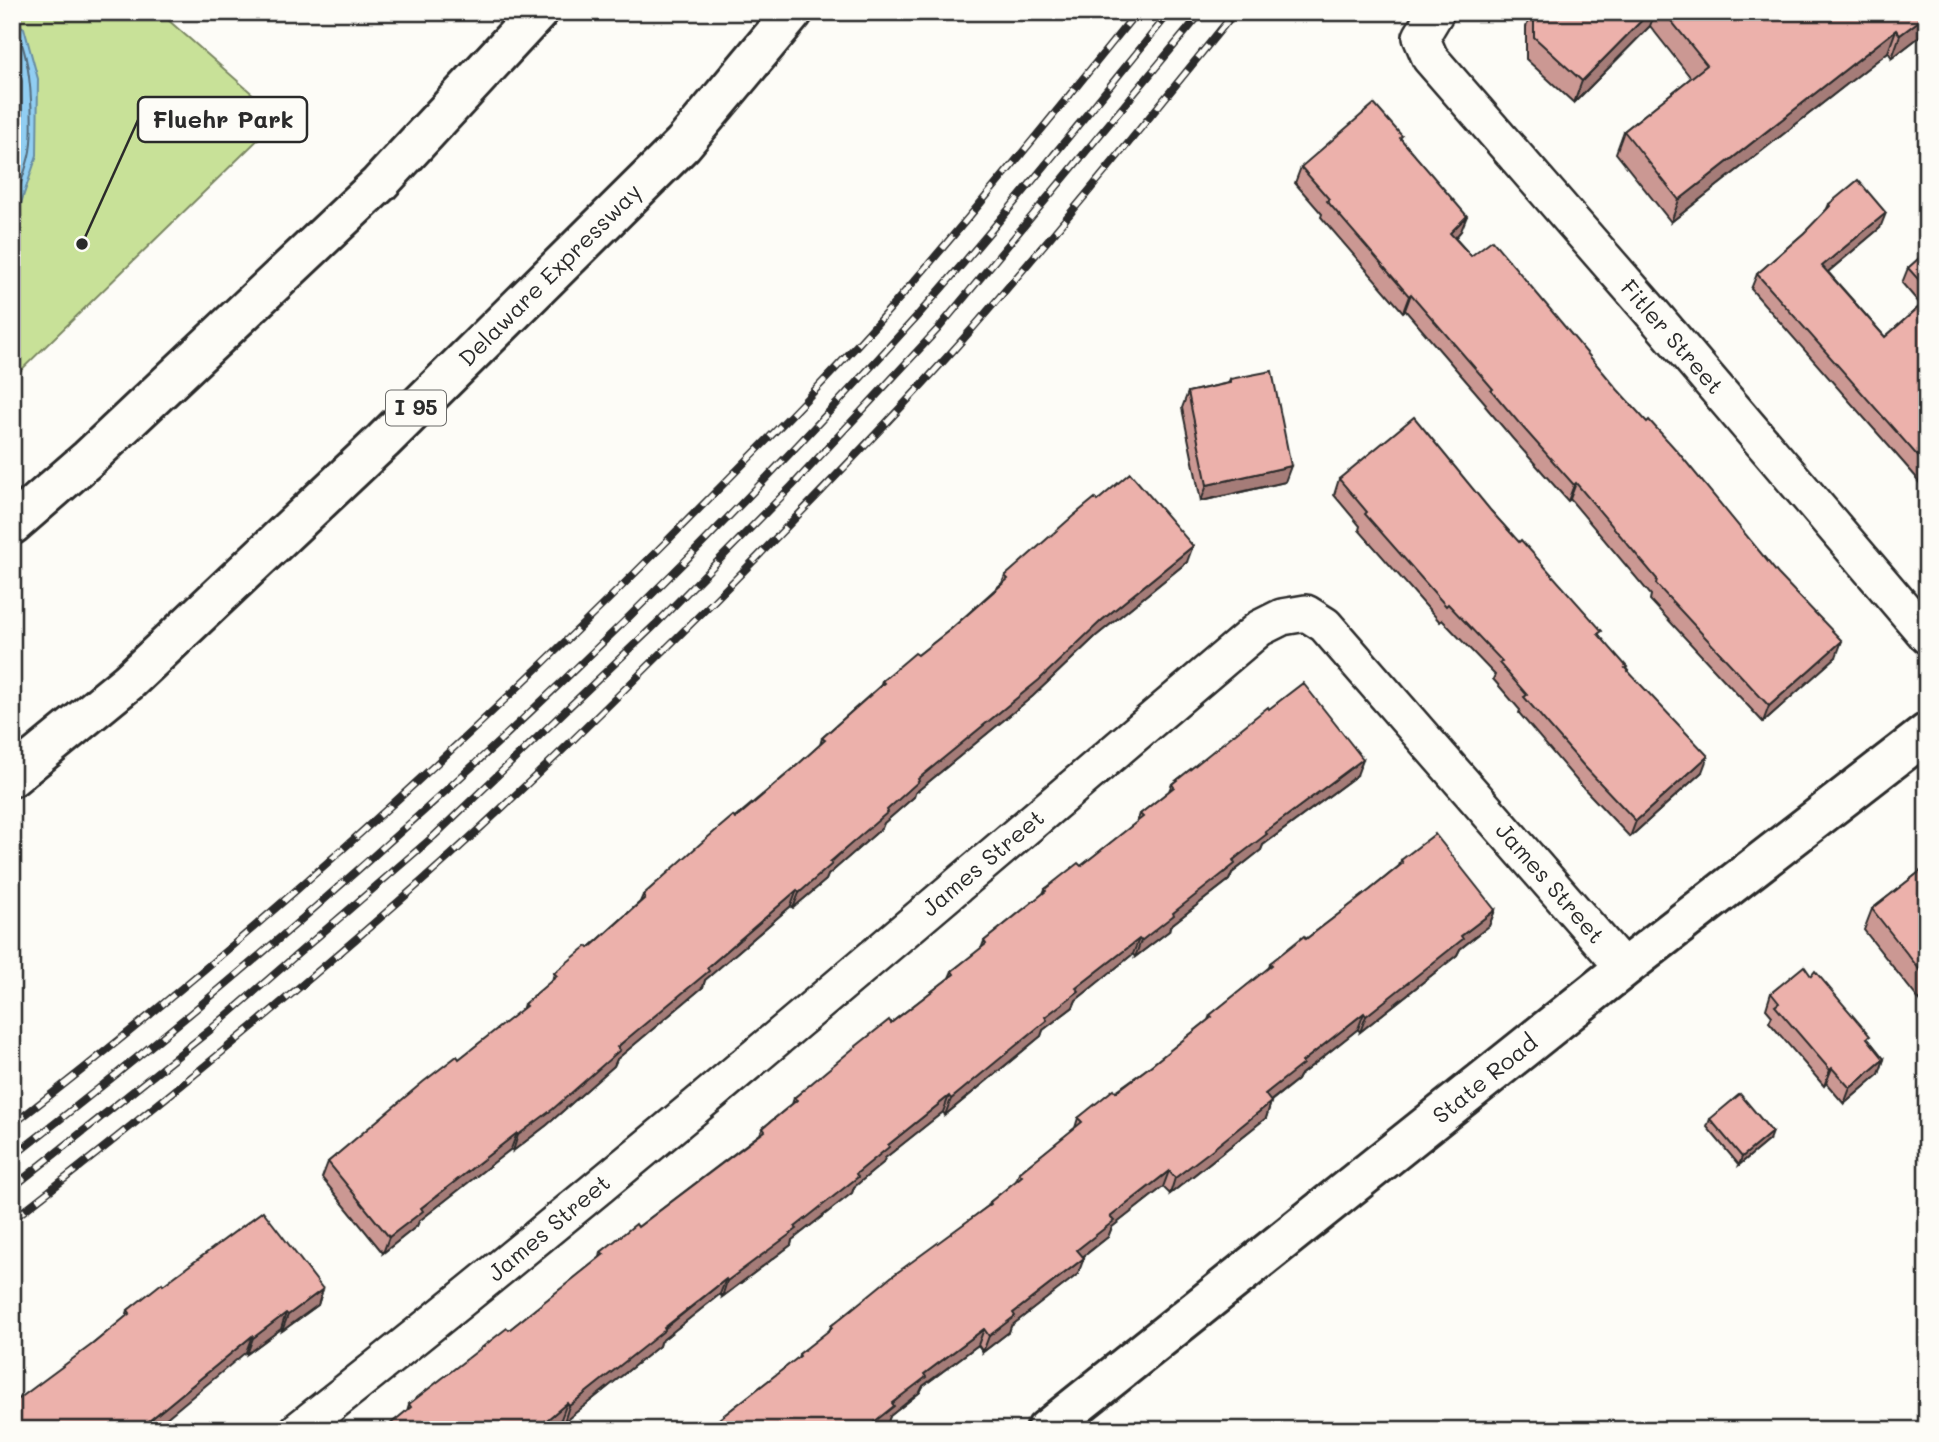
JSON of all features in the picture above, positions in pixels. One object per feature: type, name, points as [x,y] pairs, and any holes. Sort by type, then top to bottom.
[{"type":"main road","points":[[12,525],[89,458],[379,184],[538,12]]},
{"type":"main road","name":"Delaware Expressway","points":[[12,777],[128,682],[383,441],[683,144],[793,12]]},
{"type":"main road","name":"State Road","points":[[1046,1430],[1624,968],[1927,733]]},
{"type":"street","name":"Fitler Street","points":[[1428,24],[1430,58],[1647,307],[1927,636]]},
{"type":"street","name":"James Street","points":[[298,1430],[445,1314],[715,1090],[1260,628],[1282,617],[1306,613],[1325,625],[1624,968]]},
{"type":"green space","points":[[12,12],[159,12],[280,118],[12,379]]},
{"type":"water","points":[[12,21],[24,28],[38,79],[37,155],[12,230]]},
{"type":"building","points":[[1534,12],[1650,12],[1582,81],[1534,37]]},
{"type":"building","points":[[1664,12],[1927,12],[1927,15],[1900,35],[1896,30],[1679,200],[1624,131],[1707,65]]},
{"type":"building","points":[[1374,104],[1467,216],[1450,233],[1471,256],[1492,240],[1618,390],[1678,452],[1778,574],[1842,641],[1769,706],[1656,584],[1657,579],[1576,483],[1574,485],[1519,423],[1411,294],[1409,296],[1327,201],[1329,199],[1301,167]]},
{"type":"building","points":[[1858,180],[1886,213],[1822,266],[1885,337],[1927,300],[1927,470],[1921,463],[1923,462],[1757,274],[1804,233],[1829,204]]},
{"type":"building","points":[[1927,251],[1927,289],[1908,268]]},
{"type":"building","points":[[1272,371],[1291,466],[1207,485],[1188,392],[1230,383],[1230,379]]},
{"type":"building","points":[[1414,417],[1491,511],[1519,542],[1521,540],[1602,631],[1598,634],[1627,667],[1625,668],[1708,756],[1636,821],[1524,697],[1527,695],[1499,663],[1502,661],[1448,604],[1446,606],[1365,514],[1367,512],[1339,479]]},
{"type":"building","points":[[1130,473],[1193,546],[1102,620],[1039,680],[918,779],[888,812],[830,862],[832,864],[799,893],[797,890],[707,968],[709,971],[617,1047],[620,1050],[553,1109],[518,1135],[517,1133],[421,1208],[423,1211],[389,1237],[328,1162],[423,1082],[457,1056],[459,1059],[526,1006],[524,1004],[557,976],[554,973],[587,946],[589,948],[700,844],[733,816],[735,819],[793,769],[825,740],[822,738],[884,683],[882,681],[915,653],[918,655],[951,629],[1008,579],[1005,576],[1073,516],[1095,498],[1097,501]]},
{"type":"building","points":[[1303,683],[1363,759],[1265,832],[1267,834],[1233,860],[1235,864],[1173,913],[1174,915],[1076,988],[1079,991],[1045,1017],[1047,1020],[951,1099],[949,1096],[888,1145],[889,1147],[856,1174],[858,1177],[795,1227],[797,1229],[727,1281],[726,1279],[569,1406],[567,1403],[535,1430],[383,1430],[411,1407],[409,1404],[507,1328],[509,1330],[604,1254],[601,1252],[636,1224],[638,1227],[765,1131],[763,1128],[797,1100],[794,1098],[855,1047],[954,974],[952,971],[986,944],[984,941],[1046,891],[1045,889],[1078,863],[1081,866],[1143,817],[1140,814],[1174,787],[1172,784],[1268,707],[1269,709]]},
{"type":"building","points":[[1435,834],[1495,910],[1366,1016],[1364,1013],[1302,1062],[1303,1064],[1265,1094],[1271,1102],[1213,1149],[1175,1178],[1169,1171],[1110,1217],[1114,1221],[1077,1250],[1084,1258],[1013,1313],[1015,1316],[989,1336],[984,1329],[924,1374],[926,1377],[892,1403],[894,1406],[864,1430],[705,1430],[800,1356],[799,1354],[832,1328],[831,1326],[891,1277],[991,1204],[990,1202],[1022,1176],[1019,1173],[1082,1122],[1078,1118],[1114,1089],[1116,1092],[1148,1068],[1212,1017],[1210,1015],[1272,965],[1270,963],[1370,890],[1403,863],[1401,860]]},
{"type":"building","points":[[1927,866],[1927,979],[1872,909]]},
{"type":"building","points":[[1804,966],[1811,976],[1815,971],[1870,1036],[1867,1038],[1884,1059],[1850,1088],[1832,1068],[1830,1070],[1775,1006],[1779,1003],[1771,993]]},
{"type":"building","points":[[1740,1094],[1772,1132],[1742,1157],[1710,1119]]},
{"type":"building","points":[[263,1211],[323,1289],[288,1315],[286,1313],[253,1338],[252,1336],[138,1430],[12,1430],[12,1404],[94,1343],[130,1313],[128,1310],[162,1283],[163,1285]]},
{"type":"railway","points":[[12,1125],[182,988],[348,844],[510,695],[666,542],[875,326],[1137,12]]},
{"type":"railway","points":[[12,1157],[252,962],[369,860],[596,649],[706,540],[918,315],[1014,203],[1170,12]]},
{"type":"railway","points":[[12,1188],[210,1030],[434,836],[655,625],[792,486],[938,329],[1202,12]]},
{"type":"railway","points":[[12,1220],[235,1041],[398,902],[518,793],[713,602],[958,345],[1235,12]]},
{"type":"place","name":"Fluehr Park","points":[[82,244]]}]
